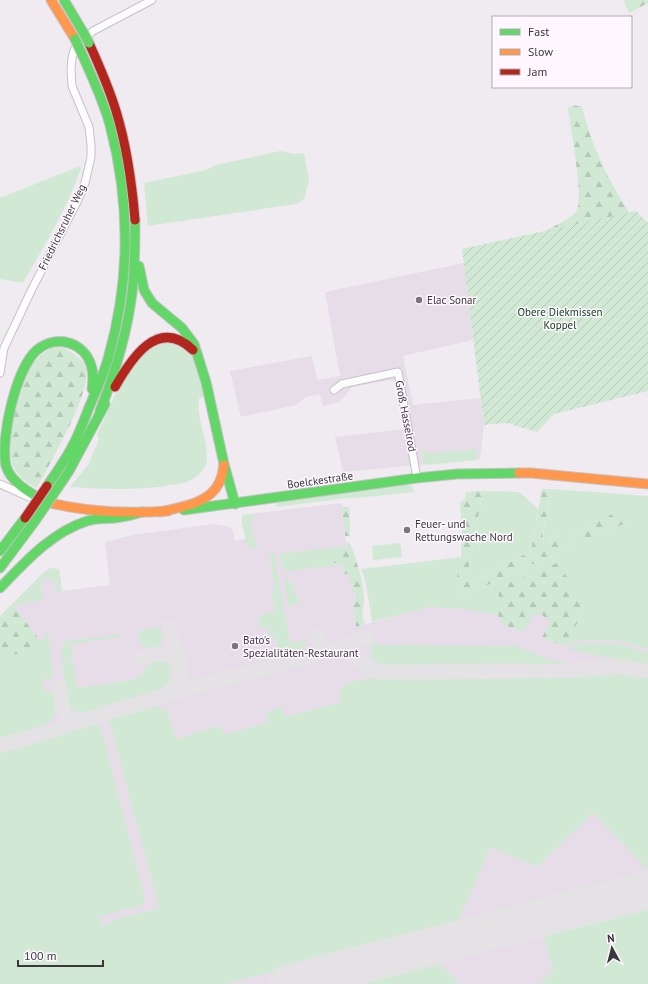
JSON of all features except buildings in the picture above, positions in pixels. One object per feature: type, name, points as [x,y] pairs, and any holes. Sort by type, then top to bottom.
[{"type":"main road","points":[[0,551],[25,518],[73,445],[88,411],[109,355],[121,300],[125,259],[126,232],[121,177],[114,139],[96,82],[75,39],[52,0]]},
{"type":"main road","points":[[64,0],[89,43],[104,75],[124,136],[132,185],[135,221],[135,248],[131,300],[126,330],[118,360],[100,411]]},
{"type":"main road","points":[[135,248],[142,283],[147,296],[152,303],[177,323],[191,339],[201,362],[224,464],[235,504]]},
{"type":"main road","points":[[0,568],[35,521],[69,471],[100,411],[130,362],[140,350],[149,342],[161,338],[177,339],[189,346],[201,362]]},
{"type":"main road","points":[[46,502],[15,481],[6,468],[1,449],[2,430],[12,394],[22,371],[34,352],[44,345],[60,341],[74,344],[86,353],[93,369],[94,378],[88,411]]},
{"type":"main road","points":[[160,512],[208,497],[219,484],[224,464]]},
{"type":"main road","name":"Boelckestraße","points":[[46,502],[66,507],[97,511],[160,512],[235,504],[417,478],[457,474],[531,473],[648,484]]},
{"type":"main road","points":[[0,588],[33,556],[60,534],[72,527],[88,521],[121,517],[142,512]]},
{"type":"street","name":"Friedrichsruher Weg","points":[[0,373],[4,348],[32,289],[77,202],[85,183],[91,157],[88,127],[72,86],[71,69],[74,50],[93,30],[152,0]]},
{"type":"street","name":"Groß Hasselrod","points":[[334,390],[342,384],[398,372],[417,478]]},
{"type":"street","name":"Boelckestraße","points":[[0,484],[18,493],[46,502]]},
{"type":"shaded area","points":[[464,263],[473,340],[403,356],[413,405],[480,398],[484,425],[480,459],[343,472],[335,437],[404,429],[395,382],[391,380],[352,387],[340,402],[323,406],[320,394],[306,397],[296,405],[241,417],[230,371],[312,356],[317,380],[340,376],[325,292]]},
{"type":"shaded area","points":[[342,503],[345,538],[353,570],[356,627],[467,597],[648,522],[648,984],[0,984],[0,616],[50,568],[59,569],[62,591],[110,585],[105,542],[133,535],[213,524],[230,527],[235,541],[253,537],[251,519],[258,513]]},
{"type":"green space","points":[[623,0],[648,0],[648,3],[629,13]]},
{"type":"green space","points":[[574,105],[582,107],[590,135],[601,162],[614,188],[630,213],[543,232],[566,220],[577,210],[579,203],[578,177],[568,108]]},
{"type":"green space","points":[[280,151],[295,154],[304,153],[309,181],[304,199],[296,204],[148,226],[144,183],[206,170],[216,165]]},
{"type":"green space","points":[[80,166],[81,168],[62,213],[23,283],[0,279],[0,198]]},
{"type":"green space","name":"Obere Diekmissen Koppel","points":[[636,211],[648,223],[648,391],[554,414],[537,432],[506,423],[484,425],[462,249]]},
{"type":"green space","points":[[167,340],[192,354],[206,396],[199,398],[200,421],[207,451],[207,459],[203,469],[187,482],[158,487],[120,489],[70,487],[88,465],[99,439],[97,435],[112,401],[138,356]]},
{"type":"green space","points":[[62,347],[83,362],[86,369],[86,379],[83,393],[63,440],[36,488],[21,478],[12,465],[7,437],[29,366],[50,348]]},
{"type":"green space","points":[[476,449],[477,460],[425,465],[421,451],[427,450],[428,454]]},
{"type":"green space","points":[[402,484],[412,486],[415,492],[347,498],[277,507],[276,503]]},
{"type":"green space","points":[[542,489],[551,489],[543,532],[544,546],[551,544],[550,537],[561,534],[562,541],[570,540],[570,533],[622,510],[627,523],[566,546],[557,554],[541,562],[529,565],[476,590],[464,593],[459,589],[456,582],[461,557],[462,528],[460,502],[465,499],[466,492],[483,491],[467,577],[470,582],[477,580],[531,551]]},
{"type":"green space","points":[[551,489],[648,496],[648,649],[620,641],[582,640],[563,646],[588,606],[499,587],[499,615],[464,609],[440,608],[435,606],[372,622],[366,584],[361,569],[461,557],[459,569],[459,589],[464,593],[476,590],[502,579],[529,565],[541,562],[557,554],[566,546],[627,523],[621,511],[570,533],[570,540],[562,542],[560,534],[550,537],[551,544],[544,546],[544,532]]},
{"type":"green space","points":[[483,491],[517,492],[522,494],[538,509],[531,551],[477,580],[469,582],[467,577]]},
{"type":"green space","points":[[342,507],[349,507],[350,536],[345,536]]},
{"type":"green space","points":[[258,513],[251,519],[253,537],[255,537],[256,545],[260,544],[258,547],[251,548],[247,545],[242,523],[242,515]]},
{"type":"green space","points":[[346,541],[351,545],[359,570],[364,597],[362,615],[365,624],[356,627],[353,603],[355,602],[355,592],[352,590],[349,574],[344,574],[342,563],[333,563],[332,556],[345,553],[345,550],[348,549]]},
{"type":"green space","points":[[400,543],[402,557],[373,560],[372,546]]},
{"type":"green space","points":[[345,546],[346,553],[332,556],[343,564],[287,571],[282,567],[280,554]]},
{"type":"green space","points":[[269,551],[275,555],[283,607],[291,644],[307,639],[304,646],[294,652],[282,654],[279,652],[274,635],[270,636],[268,632],[270,631],[269,626],[261,629],[258,618],[263,614],[275,612],[271,590],[275,589]]},
{"type":"green space","points":[[557,563],[588,606],[563,646],[542,637],[550,623],[547,618],[540,614],[532,615],[525,632],[503,624],[499,619],[498,610],[499,587]]},
{"type":"green space","points":[[50,568],[59,569],[62,591],[56,592],[55,580],[50,581],[50,576],[45,577],[45,581],[40,582],[44,601],[28,601],[15,607],[12,604]]},
{"type":"green space","points":[[286,577],[288,578],[289,583],[293,582],[295,595],[299,597],[300,603],[288,606],[284,579]]},
{"type":"green space","points":[[12,604],[38,638],[39,643],[34,649],[0,659],[0,616]]},
{"type":"green space","points":[[157,627],[161,629],[162,639],[160,645],[155,648],[144,646],[140,642],[138,636],[141,630]]},
{"type":"green space","points":[[48,629],[53,678],[42,680],[44,692],[54,690],[56,713],[47,724],[0,740],[0,659],[39,643],[39,640],[45,639],[45,634]]},
{"type":"green space","points":[[122,634],[119,637],[71,644],[73,657],[62,659],[61,648],[65,641]]},
{"type":"green space","points":[[373,642],[377,645],[516,646],[551,660],[566,662],[566,665],[382,665],[373,659],[371,649]]},
{"type":"green space","points":[[583,643],[620,644],[648,653],[648,666],[567,649]]},
{"type":"green space","points":[[73,659],[77,688],[128,681],[143,674],[150,663],[161,660],[170,665],[170,678],[168,683],[157,692],[81,714],[74,712],[69,708],[65,693],[62,660]]},
{"type":"green space","points":[[621,673],[648,677],[648,870],[593,813],[537,867],[491,847],[457,924],[226,984],[0,984],[0,753],[96,723],[101,728],[145,898],[143,905],[100,916],[102,926],[110,924],[110,921],[159,908],[109,720],[154,706],[164,709],[168,713],[176,739],[221,725],[224,735],[268,722],[266,712],[282,707],[285,717],[341,702],[339,692],[348,682],[366,679],[577,677]]},
{"type":"green space","points":[[648,906],[648,984],[539,984],[553,971],[543,934]]},
{"type":"green space","points":[[438,962],[460,984],[351,984]]},
{"type":"taxiway","points":[[169,626],[181,667]]},
{"type":"taxiway","points":[[318,636],[323,652]]},
{"type":"taxiway","points":[[0,746],[205,683],[241,675],[334,649],[367,637]]},
{"type":"taxiway","points":[[334,649],[346,652],[368,667],[381,672],[561,671],[620,667],[648,671]]},
{"type":"taxiway","points":[[141,657],[163,654],[177,662],[180,667],[180,679],[178,685],[169,694]]},
{"type":"taxiway","points":[[60,688],[62,706],[66,715],[75,720],[82,721]]},
{"type":"runway","points":[[287,984],[648,890]]},
{"type":"traffic: fast","points":[[64,0],[83,32]]},
{"type":"traffic: fast","points":[[83,32],[89,43]]},
{"type":"traffic: fast","points":[[75,39],[81,52]]},
{"type":"traffic: fast","points":[[47,486],[76,440],[101,380],[116,327],[124,269],[124,211],[117,154],[104,106],[81,52]]},
{"type":"traffic: fast","points":[[100,411],[120,353],[130,308],[134,275],[135,220]]},
{"type":"traffic: fast","points":[[139,266],[144,290],[152,303],[182,328],[194,344],[206,382],[224,464],[235,504]]},
{"type":"traffic: fast","points":[[46,502],[17,483],[12,478],[6,466],[5,439],[11,405],[22,372],[29,359],[44,345],[52,342],[68,343],[76,346],[87,357],[93,371],[92,389]]},
{"type":"traffic: fast","points":[[57,489],[69,471],[105,404]]},
{"type":"traffic: fast","points":[[184,510],[417,478],[457,474],[519,473]]},
{"type":"traffic: fast","points":[[35,521],[57,489]]},
{"type":"traffic: fast","points":[[0,588],[40,549],[62,532],[90,520],[122,517],[142,512]]},
{"type":"traffic: fast","points":[[0,551],[25,518]]},
{"type":"traffic: fast","points":[[0,568],[35,521]]},
{"type":"traffic: slow","points":[[51,0],[75,39]]},
{"type":"traffic: slow","points":[[160,512],[193,504],[208,496],[220,481],[224,465]]},
{"type":"traffic: slow","points":[[519,473],[648,484]]},
{"type":"traffic: slow","points":[[46,502],[91,510],[137,512],[168,511]]},
{"type":"traffic: jam","points":[[89,43],[107,85],[120,125],[128,165],[135,220]]},
{"type":"traffic: jam","points":[[115,387],[137,354],[157,339],[168,338],[180,341],[193,350]]},
{"type":"traffic: jam","points":[[25,518],[47,486]]},
{"type":"place","name":"Elac Sonar","points":[[419,300]]},
{"type":"place","name":"Feuer- und Rettungswache Nord","points":[[407,530]]},
{"type":"place","name":"Bato's Spezialitäten-Restaurant","points":[[235,646]]}]
